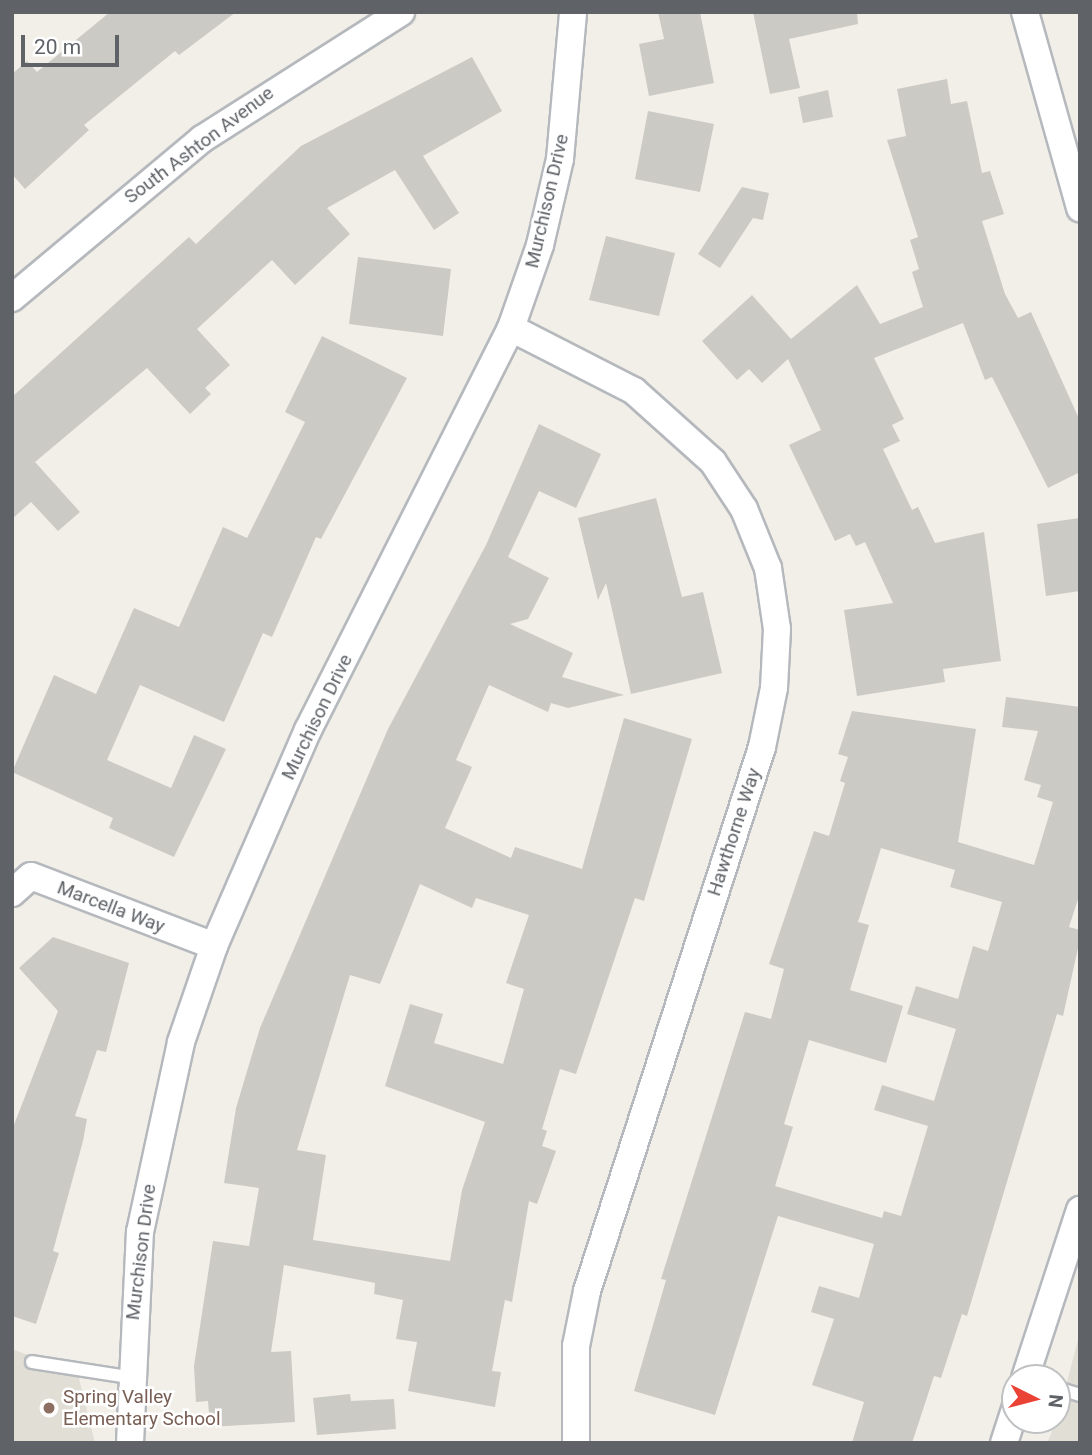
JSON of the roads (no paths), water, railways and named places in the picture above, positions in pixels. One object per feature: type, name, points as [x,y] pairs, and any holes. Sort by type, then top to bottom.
[{"type":"street","name":"South Ashton Avenue","points":[[12,298],[202,139],[401,12]]},
{"type":"street","name":"Murchison Drive","points":[[130,1443],[128,1377],[140,1232],[158,1131],[214,946],[308,730],[511,328],[540,245],[560,159],[573,12]]},
{"type":"street","points":[[1025,12],[1080,208]]},
{"type":"street","name":"Hawthorne Way","points":[[511,328],[634,391],[713,462],[744,509],[768,568],[777,629],[774,688],[761,747],[587,1291],[576,1346],[576,1443]]},
{"type":"street","name":"Marcella Way","points":[[12,893],[31,876],[214,946]]},
{"type":"street","points":[[1030,1364],[1080,1210]]},
{"type":"lane","points":[[32,1362],[128,1377]]},
{"type":"place","name":"Spring Valley Elementary School","points":[[49,1408]]}]
